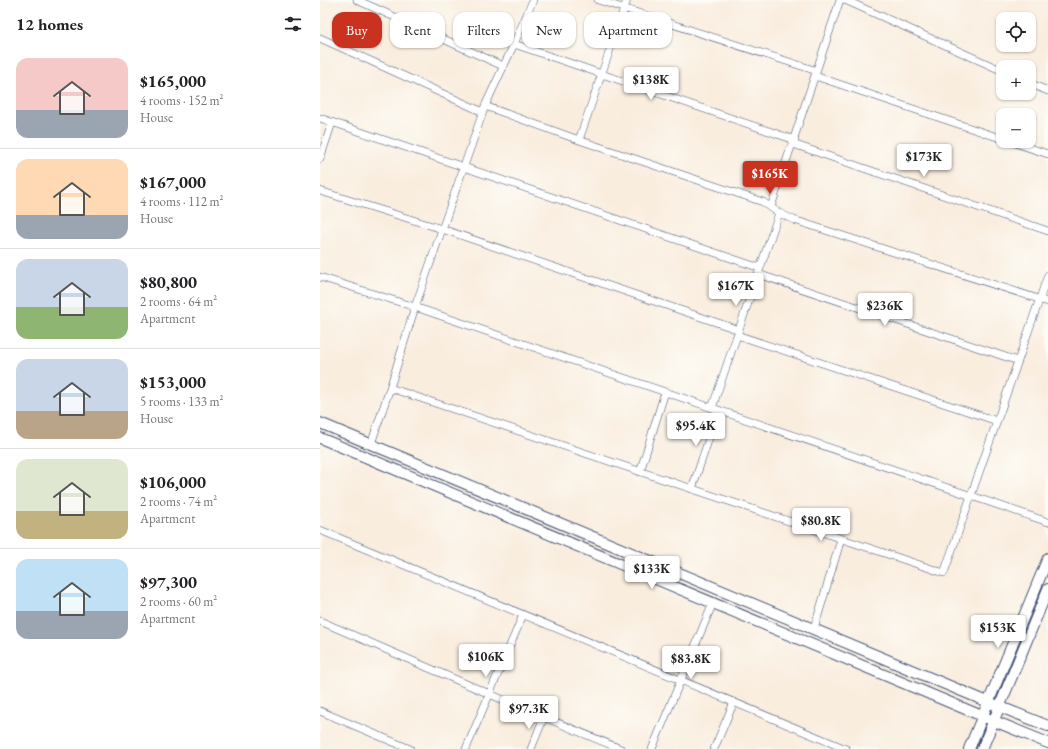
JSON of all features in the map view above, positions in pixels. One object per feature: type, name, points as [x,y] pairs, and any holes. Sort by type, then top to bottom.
[{"type":"main road","points":[[320,423],[1048,726]]},
{"type":"main road","points":[[320,438],[993,721],[1048,742]]},
{"type":"main road","points":[[969,749],[1048,558]]},
{"type":"main road","points":[[982,749],[1048,589]]},
{"type":"street","points":[[357,0],[503,66]]},
{"type":"street","points":[[533,0],[514,44],[1048,231]]},
{"type":"street","points":[[598,0],[816,73],[996,137]]},
{"type":"street","points":[[579,140],[627,0]]},
{"type":"street","points":[[771,207],[794,142],[840,0]]},
{"type":"street","points":[[845,0],[996,68]]},
{"type":"street","points":[[320,38],[484,109],[763,202],[779,213],[794,220],[1048,302]]},
{"type":"street","points":[[371,444],[415,308],[484,109],[512,48]]},
{"type":"street","points":[[1036,86],[1048,91]]},
{"type":"street","points":[[320,118],[1018,361]]},
{"type":"street","points":[[320,159],[332,123]]},
{"type":"street","points":[[1030,148],[1048,154]]},
{"type":"street","points":[[320,191],[442,229],[997,422]]},
{"type":"street","points":[[692,489],[738,332],[779,213]]},
{"type":"street","points":[[390,388],[944,574],[1048,275]]},
{"type":"street","points":[[320,277],[1048,522]]},
{"type":"street","points":[[640,472],[665,392]]},
{"type":"street","points":[[320,530],[846,749]]},
{"type":"street","points":[[814,629],[841,539]]},
{"type":"street","points":[[652,749],[713,603]]},
{"type":"street","points":[[466,749],[523,615]]},
{"type":"street","points":[[320,621],[621,749]]},
{"type":"street","points":[[714,749],[734,702]]},
{"type":"street","points":[[320,711],[410,749]]},
{"type":"street","points":[[532,749],[544,717]]}]
